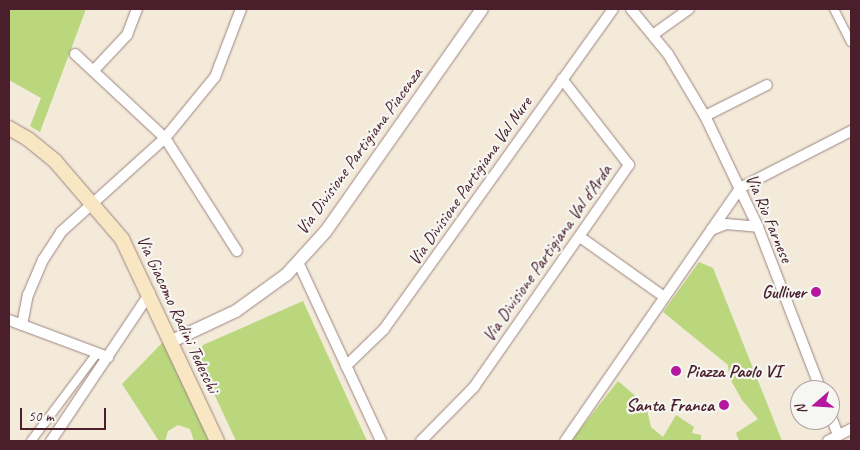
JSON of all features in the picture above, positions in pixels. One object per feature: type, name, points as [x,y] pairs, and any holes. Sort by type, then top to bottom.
[{"type":"main road","name":"Via Giacomo Radini Tedeschi","points":[[9,128],[28,139],[55,161],[93,202],[122,239],[150,293],[217,441]]},
{"type":"street","points":[[94,70],[127,35],[137,9]]},
{"type":"street","points":[[22,325],[28,295],[43,260],[61,232],[165,138],[215,77],[242,9]]},
{"type":"street","name":"Via Divisione Partigiana Piacenza","points":[[172,341],[220,319],[263,294],[298,262],[326,231],[482,9]]},
{"type":"street","name":"Via Divisione Partigiana Val Nure","points":[[346,366],[384,329],[613,9]]},
{"type":"street","name":"Via Rio Farnese","points":[[631,9],[654,34],[705,116],[758,228],[817,380]]},
{"type":"street","points":[[654,34],[689,9]]},
{"type":"street","points":[[834,9],[851,42]]},
{"type":"street","points":[[75,54],[165,138],[236,251]]},
{"type":"street","name":"Via Divisione Partigiana Val d'Arda","points":[[421,441],[474,387],[629,165],[562,79]]},
{"type":"street","points":[[705,116],[768,85]]},
{"type":"street","points":[[564,441],[663,296],[740,188],[851,131]]},
{"type":"street","points":[[708,232],[726,224],[758,228]]},
{"type":"street","points":[[580,237],[663,296]]},
{"type":"street","points":[[298,262],[381,441]]},
{"type":"street","points":[[50,441],[150,293]]},
{"type":"street","points":[[9,320],[108,357]]},
{"type":"street","points":[[31,441],[97,353]]},
{"type":"street","points":[[828,441],[851,429]]},
{"type":"street","points":[[836,430],[838,436]]},
{"type":"green space","points":[[9,9],[86,9],[40,132],[30,126],[41,98],[9,80]]},
{"type":"green space","points":[[699,262],[713,268],[782,441],[739,441],[736,433],[758,419],[742,400],[729,377],[728,365],[663,312]]},
{"type":"green space","points":[[303,301],[367,441],[236,441],[198,359],[199,351],[203,345]]},
{"type":"green space","points":[[163,342],[210,441],[194,441],[190,429],[178,425],[168,431],[165,441],[159,441],[122,384]]},
{"type":"green space","points":[[618,381],[646,405],[651,427],[663,437],[676,415],[694,427],[692,433],[701,435],[701,441],[571,441]]},
{"type":"place","name":"Gulliver","points":[[816,292]]},
{"type":"place","name":"Piazza Paolo VI","points":[[676,371]]},
{"type":"place","name":"Santa Franca","points":[[724,405]]}]
